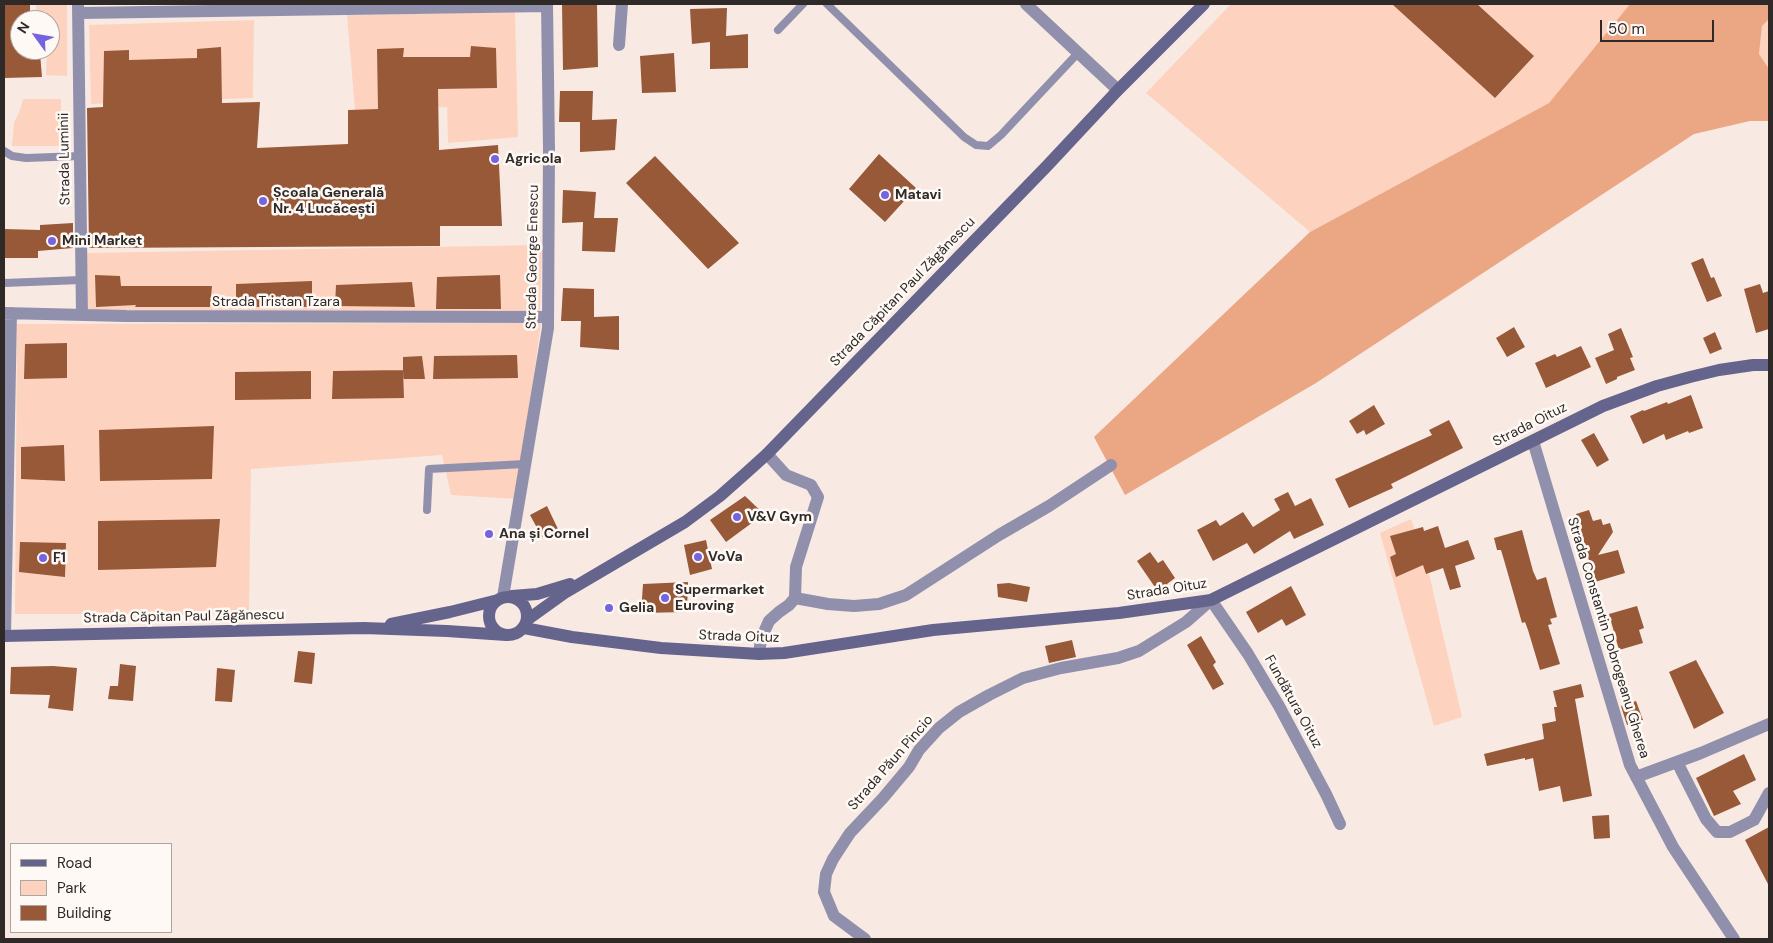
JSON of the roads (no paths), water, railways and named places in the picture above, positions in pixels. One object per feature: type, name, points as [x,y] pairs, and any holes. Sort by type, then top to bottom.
[{"type":"main road","name":"Strada Căpitan Paul Zăgănescu","points":[[4,636],[364,628],[506,635],[519,632],[558,597],[685,522],[720,496],[767,454],[1046,167],[1118,90],[1204,4]]},
{"type":"main road","name":"Strada Oituz","points":[[526,624],[572,637],[661,648],[759,654],[784,653],[933,630],[1119,613],[1211,600],[1602,406],[1657,386],[1719,370],[1752,365],[1769,365]]},
{"type":"main road","name":"Strada Căpitan Paul Zăgănescu","points":[[364,628],[435,616],[503,598],[537,594],[600,571]]},
{"type":"main road","points":[[506,635],[496,630],[490,620],[491,609],[503,598],[514,597],[524,604],[528,614],[526,624]]},
{"type":"street","points":[[619,45],[622,4]]},
{"type":"street","points":[[1026,4],[1118,90]]},
{"type":"street","points":[[78,8],[547,5]]},
{"type":"street","name":"Strada George Enescu","points":[[503,598],[548,328],[550,149],[547,5]]},
{"type":"street","name":"Strada Luminii","points":[[78,8],[82,315]]},
{"type":"street","points":[[4,636],[8,313]]},
{"type":"street","name":"Strada Tristan Tzara","points":[[8,313],[126,316],[548,317]]},
{"type":"street","name":"Strada Constantin Dobrogeanu Gherea","points":[[1533,441],[1630,765],[1673,847],[1734,939]]},
{"type":"street","points":[[759,654],[761,639],[769,622],[779,612],[789,606],[795,598],[796,567],[818,497],[811,485],[786,474],[767,454]]},
{"type":"street","points":[[795,598],[828,604],[854,606],[879,604],[906,595],[1111,465]]},
{"type":"street","name":"Fundătura Oituz","points":[[1211,600],[1248,654],[1279,706],[1340,824]]},
{"type":"street","name":"Strada Păun Pincio","points":[[865,939],[834,916],[824,892],[826,874],[832,859],[850,832],[883,798],[909,767],[919,750],[939,728],[959,712],[1023,678],[1061,668],[1118,658],[1139,651],[1186,622],[1211,600]]},
{"type":"street","points":[[1636,777],[1769,724]]},
{"type":"street","points":[[1677,762],[1706,819],[1717,832],[1730,832],[1754,820],[1769,793]]},
{"type":"lane","points":[[778,30],[804,4]]},
{"type":"lane","points":[[827,4],[964,137],[976,145],[988,146],[1001,135],[1078,54]]},
{"type":"lane","points":[[4,151],[12,156],[26,158],[80,156]]},
{"type":"lane","points":[[4,283],[81,280]]},
{"type":"lane","points":[[426,510],[429,469],[525,464]]},
{"type":"place","name":"Agricola","points":[[495,159]]},
{"type":"place","name":"Matavi","points":[[885,195]]},
{"type":"place","name":"Școala Generală Nr. 4 Lucăcești","points":[[263,201]]},
{"type":"place","name":"Mini Market","points":[[52,241]]},
{"type":"place","name":"V&V Gym","points":[[737,517]]},
{"type":"place","name":"Ana și Cornel","points":[[489,534]]},
{"type":"place","name":"VoVa","points":[[698,557]]},
{"type":"place","name":"F1","points":[[43,558]]},
{"type":"place","name":"Supermarket Euroving","points":[[665,598]]},
{"type":"place","name":"Gelia","points":[[609,608]]}]
